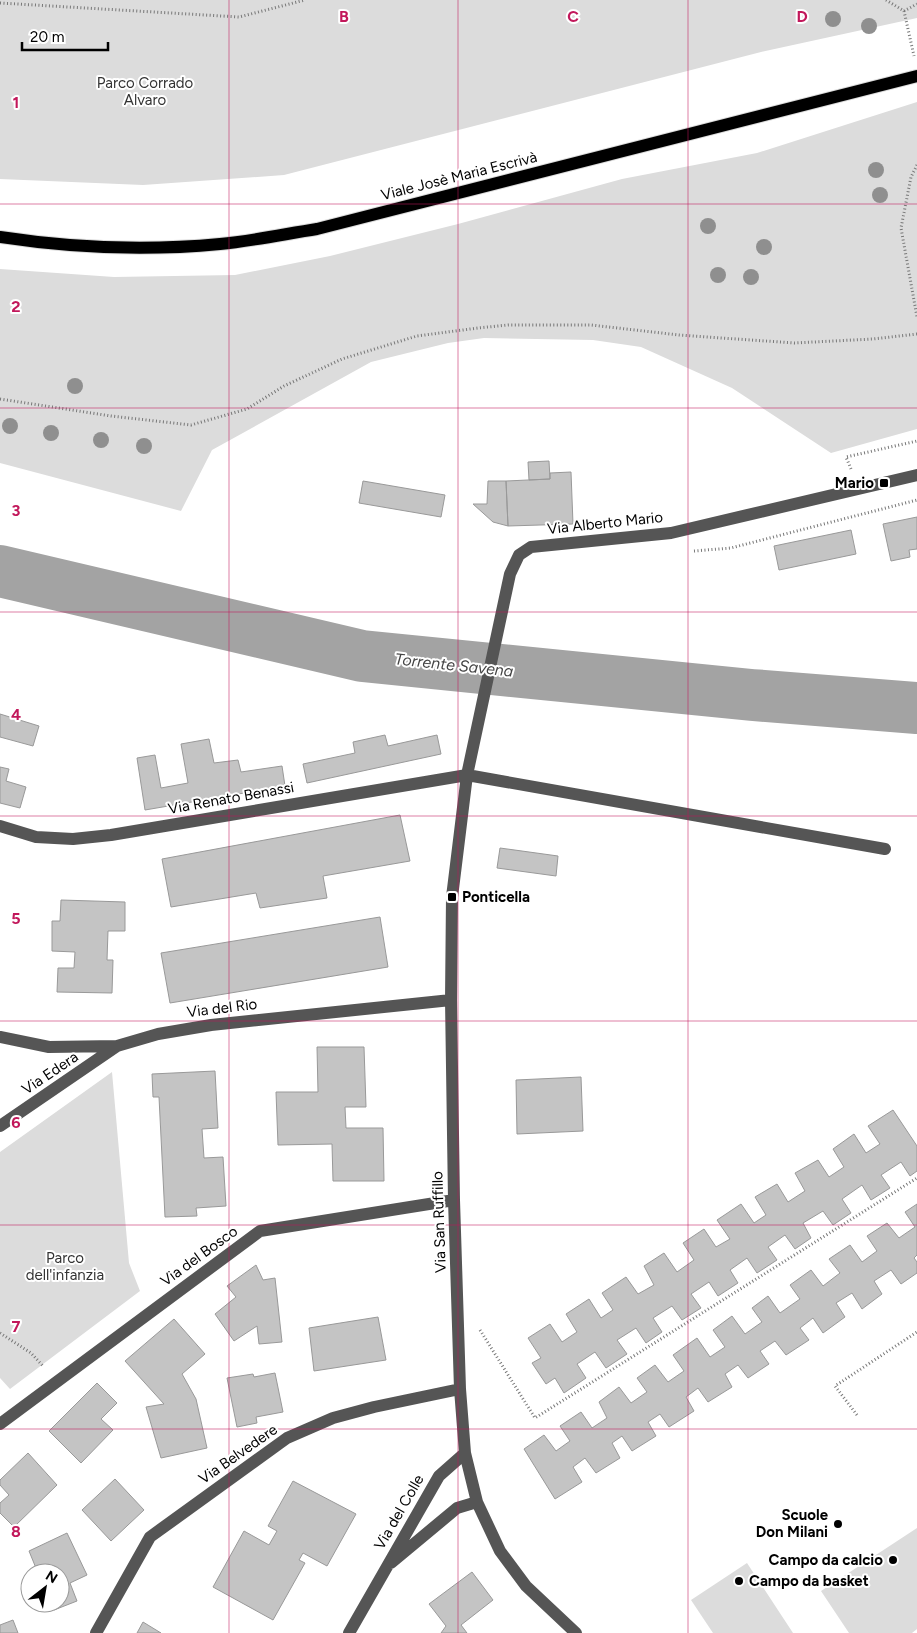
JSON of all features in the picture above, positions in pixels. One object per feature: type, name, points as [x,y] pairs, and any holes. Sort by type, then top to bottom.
[{"type":"main road","name":"Viale Josè Maria Escrivà","points":[[0,237],[45,244],[85,247],[167,246],[220,244],[317,229],[917,76]]},
{"type":"street","name":"Via Alberto Mario","points":[[467,775],[510,574],[519,556],[531,547],[671,533],[917,475]]},
{"type":"street","name":"Via Renato Benassi","points":[[0,826],[36,836],[54,838],[73,839],[111,835],[467,775],[885,849]]},
{"type":"street","name":"Via San Ruffillo","points":[[467,775],[452,897],[451,1000],[457,1306],[460,1390],[465,1453],[477,1502],[500,1551],[526,1586],[576,1633]]},
{"type":"street","name":"Via del Rio","points":[[0,1037],[49,1048],[117,1046],[158,1034],[211,1025],[451,1000]]},
{"type":"street","name":"Via Edera","points":[[0,1126],[117,1046]]},
{"type":"street","name":"Via del Bosco","points":[[0,1424],[260,1231],[454,1200]]},
{"type":"street","name":"Via Belvedere","points":[[96,1633],[150,1537],[288,1438],[341,1416],[374,1407],[460,1390]]},
{"type":"street","name":"Via del Colle","points":[[349,1633],[439,1476],[465,1453]]},
{"type":"street","name":"Via del Colle","points":[[385,1568],[457,1508],[477,1502]]},
{"type":"path","points":[[0,3],[239,17],[306,0]]},
{"type":"path","points":[[886,0],[904,11],[915,57]]},
{"type":"path","points":[[904,11],[917,4]]},
{"type":"path","points":[[917,165],[910,177],[901,228],[917,317]]},
{"type":"path","points":[[0,399],[112,416],[191,425],[247,409],[284,386],[342,359],[416,336],[478,328],[508,325],[591,325],[679,335],[794,343],[873,339],[917,334]]},
{"type":"path","points":[[850,470],[846,457],[917,440]]},
{"type":"path","points":[[457,1306],[481,1331],[535,1418],[917,1178]]},
{"type":"path","points":[[857,1416],[835,1386],[917,1332]]},
{"type":"path","points":[[0,1333],[31,1353],[56,1382]]},
{"type":"green space","name":"Parco Corrado Alvaro","points":[[0,0],[917,0],[917,18],[761,52],[284,175],[143,185],[0,179]]},
{"type":"green space","points":[[917,102],[917,429],[831,453],[732,388],[641,347],[593,340],[484,338],[448,343],[371,362],[212,450],[181,511],[0,463],[0,269],[114,277],[235,275],[330,256],[458,224],[622,179],[757,153]]},
{"type":"green space","name":"Parco dell'infanzia","points":[[112,1072],[129,1263],[140,1291],[10,1389],[0,1378],[0,1152]]},
{"type":"green space","name":"Campo da calcio","points":[[917,1528],[917,1629],[912,1633],[849,1633],[821,1591]]},
{"type":"green space","name":"Campo da basket","points":[[747,1563],[793,1633],[713,1633],[691,1600]]},
{"type":"building","points":[[549,461],[550,479],[529,480],[528,462]]},
{"type":"building","points":[[571,472],[573,524],[508,526],[506,481],[550,479],[550,473]]},
{"type":"building","points":[[363,481],[445,495],[441,517],[359,503]]},
{"type":"building","points":[[488,481],[506,481],[508,526],[493,522],[473,504],[487,504]]},
{"type":"building","points":[[917,517],[917,549],[909,550],[910,557],[891,561],[883,524]]},
{"type":"building","points":[[851,530],[856,554],[779,570],[774,546]]},
{"type":"building","points":[[0,714],[39,726],[33,746],[0,737]]},
{"type":"building","points":[[385,735],[388,746],[437,735],[441,754],[307,783],[303,764],[355,753],[353,742]]},
{"type":"building","points":[[209,739],[214,763],[238,760],[241,772],[282,766],[285,786],[145,810],[137,758],[155,755],[161,788],[188,783],[181,744]]},
{"type":"building","points":[[0,767],[9,769],[6,781],[26,787],[20,808],[0,803]]},
{"type":"building","points":[[400,815],[410,861],[323,876],[327,898],[260,908],[256,893],[171,907],[162,859]]},
{"type":"building","points":[[500,848],[558,856],[556,876],[497,868]]},
{"type":"building","points":[[61,900],[125,902],[125,931],[108,931],[107,960],[113,960],[112,993],[57,992],[58,968],[74,968],[75,952],[52,951],[52,921],[60,921]]},
{"type":"building","points":[[380,917],[388,967],[170,1003],[161,953]]},
{"type":"building","points":[[317,1047],[364,1047],[366,1107],[345,1107],[346,1128],[383,1128],[384,1181],[333,1181],[332,1144],[278,1145],[276,1092],[318,1092]]},
{"type":"building","points":[[215,1071],[218,1128],[202,1129],[204,1158],[223,1157],[226,1206],[196,1208],[197,1216],[165,1217],[159,1097],[153,1097],[152,1074]]},
{"type":"building","points":[[581,1077],[583,1131],[517,1134],[516,1080]]},
{"type":"building","points":[[893,1110],[917,1146],[917,1171],[910,1176],[901,1162],[881,1175],[890,1188],[871,1200],[862,1185],[842,1199],[851,1213],[833,1225],[823,1211],[803,1223],[811,1238],[795,1249],[785,1235],[768,1247],[777,1260],[757,1273],[747,1258],[730,1270],[738,1283],[718,1296],[709,1282],[691,1294],[701,1308],[682,1320],[672,1306],[653,1318],[662,1332],[646,1343],[636,1328],[617,1340],[627,1354],[606,1368],[595,1352],[577,1364],[586,1378],[564,1393],[555,1378],[546,1384],[532,1363],[541,1358],[528,1338],[550,1324],[562,1342],[577,1332],[566,1314],[589,1299],[601,1318],[613,1310],[602,1293],[626,1277],[638,1294],[654,1285],[644,1266],[664,1253],[677,1272],[694,1260],[683,1243],[704,1229],[716,1247],[730,1239],[717,1220],[741,1204],[754,1223],[766,1215],[755,1197],[777,1184],[788,1202],[805,1191],[795,1173],[818,1160],[829,1177],[844,1167],[833,1149],[854,1134],[866,1153],[880,1144],[868,1126]]},
{"type":"building","points":[[917,1204],[917,1255],[914,1258],[917,1262],[917,1273],[901,1284],[891,1270],[874,1281],[882,1294],[862,1309],[852,1293],[836,1303],[845,1317],[823,1333],[813,1318],[800,1328],[809,1340],[786,1355],[775,1341],[760,1351],[769,1364],[748,1378],[738,1365],[725,1374],[732,1387],[708,1402],[698,1388],[686,1397],[694,1411],[669,1427],[660,1414],[648,1422],[656,1436],[632,1451],[622,1436],[612,1443],[620,1458],[596,1473],[585,1458],[573,1467],[582,1482],[555,1499],[524,1449],[544,1435],[556,1451],[570,1441],[560,1426],[581,1412],[592,1428],[607,1418],[599,1402],[619,1387],[631,1403],[647,1392],[637,1378],[655,1365],[668,1382],[684,1371],[673,1355],[697,1338],[710,1357],[725,1347],[713,1330],[732,1316],[745,1334],[762,1322],[752,1308],[768,1296],[780,1313],[800,1299],[790,1285],[811,1270],[823,1286],[840,1273],[829,1259],[850,1245],[862,1262],[877,1251],[867,1236],[887,1223],[899,1238],[915,1227],[905,1212]]},
{"type":"building","points":[[256,1265],[263,1280],[275,1278],[282,1342],[259,1344],[257,1326],[234,1341],[215,1314],[236,1297],[227,1286]]},
{"type":"building","points":[[378,1317],[386,1360],[314,1371],[309,1328]]},
{"type":"building","points":[[174,1319],[205,1354],[182,1374],[196,1399],[207,1448],[161,1458],[146,1407],[164,1404],[125,1361]]},
{"type":"building","points":[[275,1373],[283,1412],[256,1417],[257,1423],[237,1427],[227,1378],[253,1374],[254,1377]]},
{"type":"building","points":[[97,1383],[117,1403],[101,1419],[113,1430],[81,1463],[49,1431]]},
{"type":"building","points":[[28,1453],[57,1485],[14,1527],[0,1513],[0,1503],[9,1495],[0,1485],[0,1480]]},
{"type":"building","points":[[115,1479],[144,1510],[111,1541],[82,1510]]},
{"type":"building","points":[[293,1481],[356,1514],[327,1566],[303,1553],[299,1560],[305,1563],[273,1620],[213,1587],[244,1531],[269,1545],[277,1531],[268,1526]]},
{"type":"building","points":[[67,1533],[87,1575],[70,1583],[70,1563],[34,1563],[29,1551]]},
{"type":"building","points":[[472,1572],[493,1600],[461,1625],[467,1633],[441,1633],[446,1626],[429,1604]]},
{"type":"building","points":[[70,1583],[77,1601],[70,1604]]},
{"type":"building","points":[[13,1620],[18,1633],[0,1633],[0,1625]]},
{"type":"building","points":[[143,1622],[161,1633],[137,1633]]},
{"type":"waterway","name":"Torrente Savena","points":[[0,571],[362,656],[752,695],[917,708]]},
{"type":"place","name":"Mario","points":[[884,483]]},
{"type":"place","name":"Ponticella","points":[[452,897]]},
{"type":"place","name":"Scuole Don Milani","points":[[838,1524]]},
{"type":"place","name":"Campo da calcio","points":[[893,1560]]},
{"type":"place","name":"Campo da basket","points":[[739,1581]]}]
